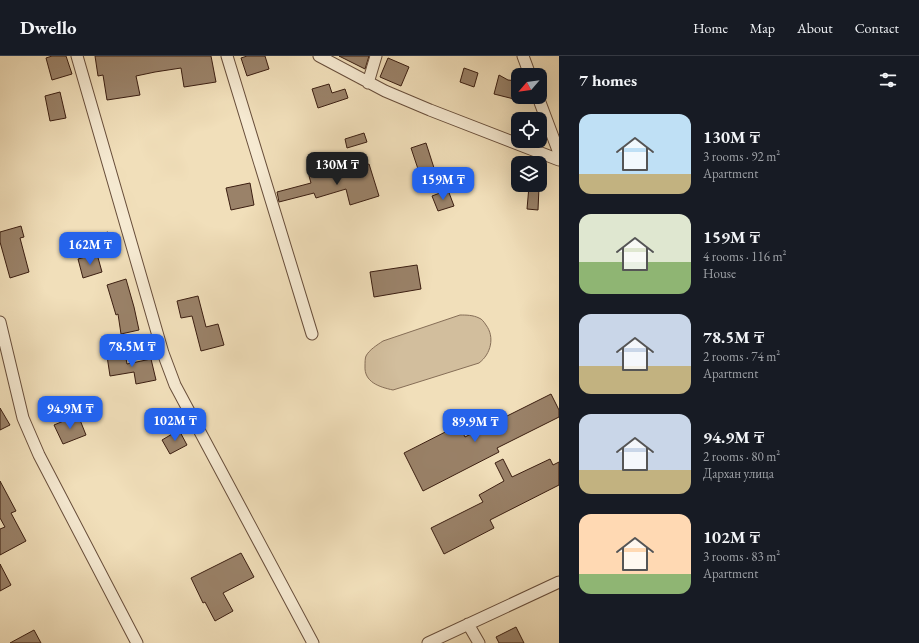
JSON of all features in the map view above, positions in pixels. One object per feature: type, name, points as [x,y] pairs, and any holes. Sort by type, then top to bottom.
[{"type":"street","points":[[77,56],[163,353],[175,385],[313,643]]},
{"type":"street","points":[[227,56],[312,334]]},
{"type":"street","points":[[319,56],[385,92],[559,160]]},
{"type":"street","points":[[368,82],[376,56]]},
{"type":"street","points":[[523,56],[527,68]]},
{"type":"street","points":[[541,104],[559,153]]},
{"type":"street","points":[[0,322],[23,418],[39,455],[137,643]]},
{"type":"street","points":[[428,643],[559,582]]},
{"type":"street","points":[[468,624],[479,643]]},
{"type":"shaded area","points":[[460,315],[480,318],[489,330],[491,340],[489,350],[479,363],[393,390],[373,383],[367,376],[365,372],[366,356],[383,341]]},
{"type":"building","points":[[52,56],[66,56],[72,74],[52,80],[46,58]]},
{"type":"building","points":[[95,56],[211,56],[216,82],[184,87],[181,68],[155,72],[136,76],[140,95],[107,100],[103,75],[98,76]]},
{"type":"building","points":[[247,56],[265,56],[269,69],[247,76],[241,58]]},
{"type":"building","points":[[339,56],[369,56],[365,69]]},
{"type":"building","points":[[388,58],[409,67],[401,86],[380,77]]},
{"type":"building","points":[[464,68],[478,73],[474,87],[460,82]]},
{"type":"building","points":[[499,75],[511,80],[511,98],[494,94]]},
{"type":"building","points":[[329,84],[332,93],[345,89],[348,98],[318,108],[312,89]]},
{"type":"building","points":[[60,92],[66,118],[50,121],[45,96]]},
{"type":"building","points":[[364,133],[367,142],[347,148],[345,139]]},
{"type":"building","points":[[426,143],[435,171],[420,175],[411,148]]},
{"type":"building","points":[[369,164],[379,196],[350,205],[346,189],[316,198],[314,193],[279,202],[277,192],[311,183],[309,176],[332,169],[334,175]]},
{"type":"building","points":[[250,183],[254,205],[231,210],[226,188]]},
{"type":"building","points":[[448,190],[454,206],[438,211],[432,196]]},
{"type":"building","points":[[528,192],[539,192],[538,210],[527,209]]},
{"type":"building","points":[[21,226],[24,237],[20,238],[29,272],[10,278],[0,242],[0,232]]},
{"type":"building","points":[[108,232],[112,246],[98,250],[94,236]]},
{"type":"building","points":[[97,254],[102,272],[83,278],[78,259]]},
{"type":"building","points":[[417,265],[421,289],[374,297],[370,272]]},
{"type":"building","points":[[126,279],[139,330],[121,334],[118,314],[116,315],[107,285]]},
{"type":"building","points":[[198,296],[206,327],[218,324],[224,345],[201,351],[192,316],[181,318],[177,301]]},
{"type":"building","points":[[125,353],[127,364],[151,359],[156,380],[136,384],[134,372],[110,376],[107,356]]},
{"type":"building","points":[[551,394],[559,410],[559,417],[497,448],[499,452],[423,491],[404,453],[459,425],[465,437]]},
{"type":"building","points":[[0,408],[10,425],[0,430]]},
{"type":"building","points":[[78,415],[86,435],[63,444],[54,425]]},
{"type":"building","points":[[179,430],[187,445],[170,454],[162,440]]},
{"type":"building","points":[[503,459],[512,477],[550,459],[553,465],[559,462],[559,485],[490,520],[494,528],[444,554],[431,528],[483,502],[479,495],[504,481],[495,463]]},
{"type":"building","points":[[0,481],[16,511],[11,513],[26,541],[0,555],[0,529],[5,527],[0,518]]},
{"type":"building","points":[[241,553],[254,577],[223,593],[233,611],[215,621],[205,602],[203,603],[191,578]]},
{"type":"building","points":[[0,564],[11,585],[0,591]]},
{"type":"building","points":[[516,627],[524,643],[499,643],[496,637]]},
{"type":"building","points":[[34,630],[41,643],[10,643]]}]
